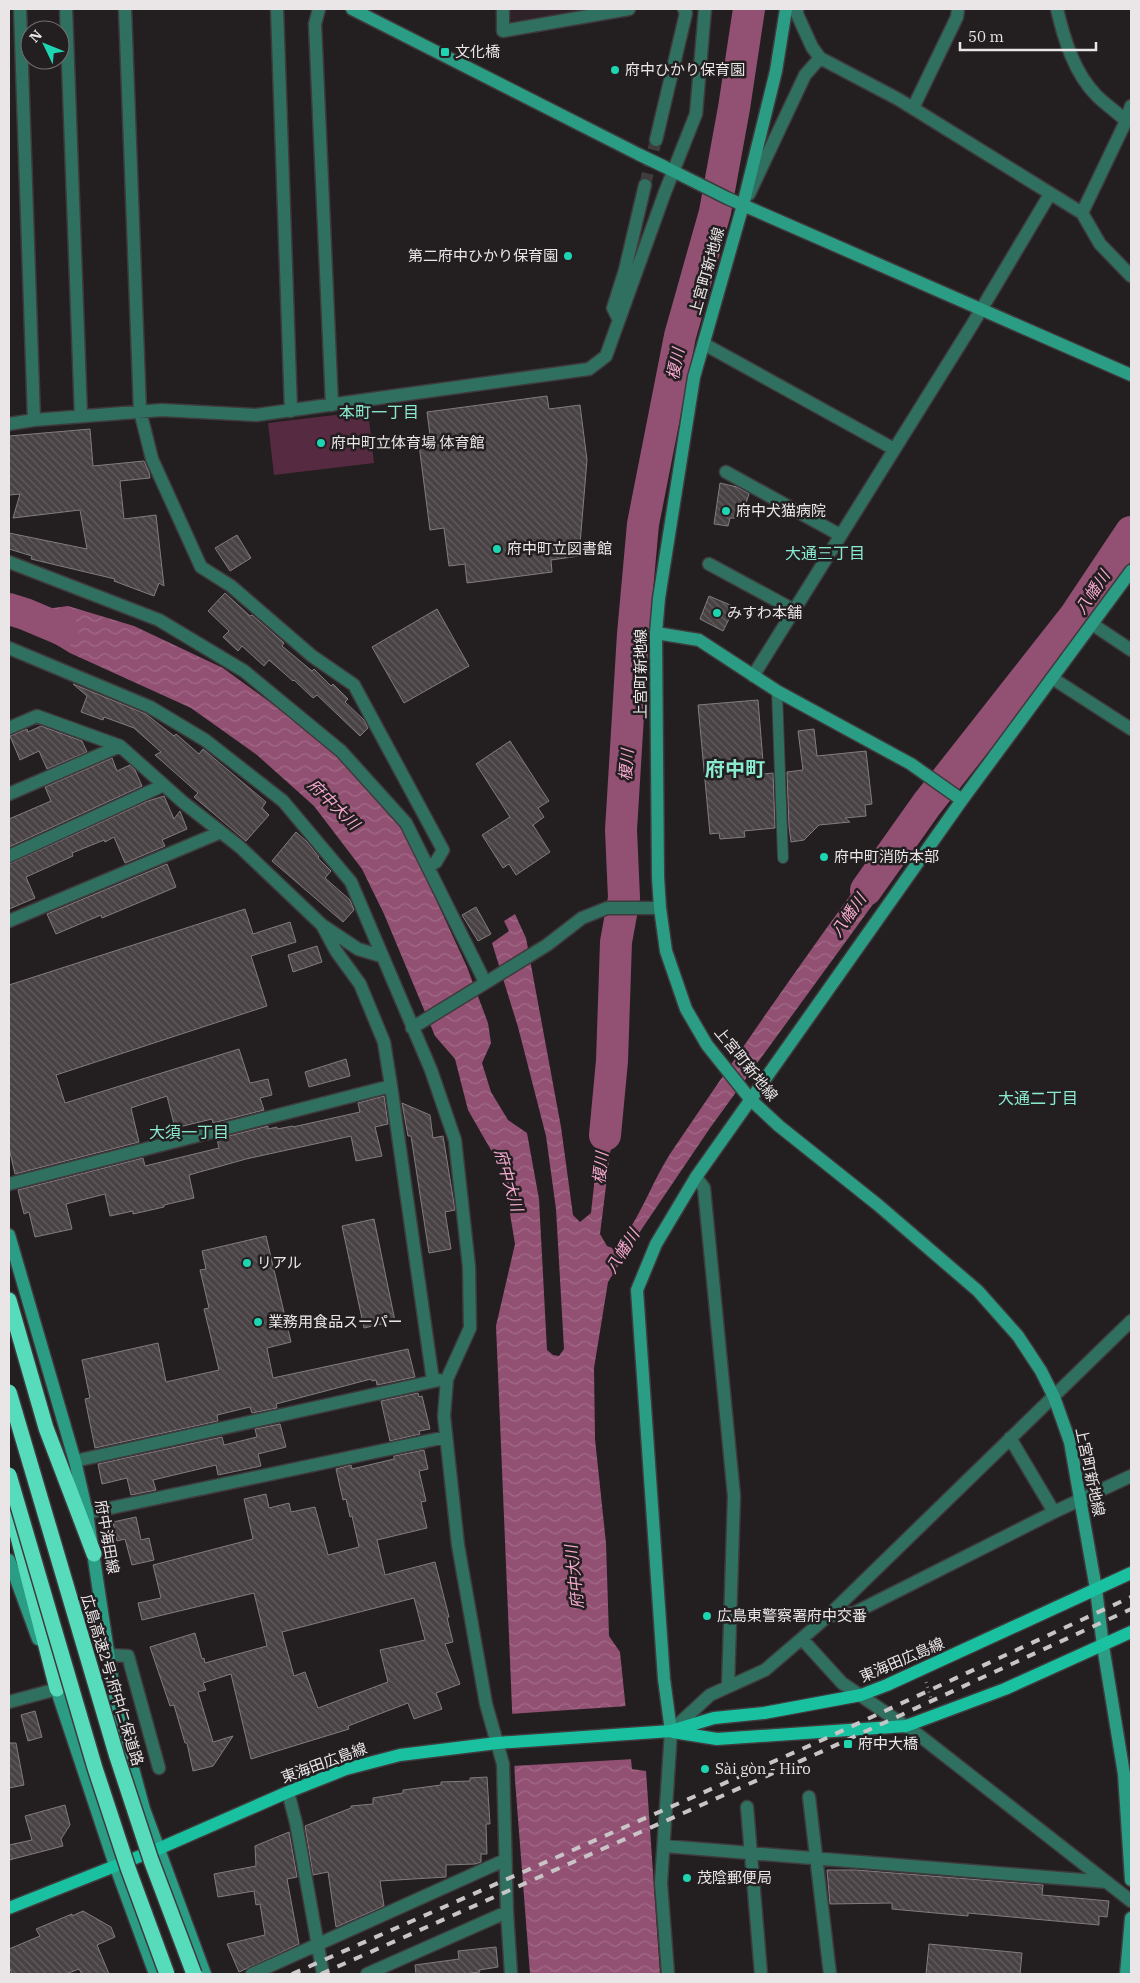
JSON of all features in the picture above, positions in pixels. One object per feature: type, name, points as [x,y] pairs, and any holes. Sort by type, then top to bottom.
[{"type":"highway","points":[[9,1300],[46,1428],[94,1554]]},
{"type":"highway","name":"広島高速2号;府中仁保道路","points":[[9,1392],[117,1757],[150,1860],[194,1974]]},
{"type":"highway","points":[[9,1475],[95,1768],[128,1868],[167,1974]]},
{"type":"highway","points":[[10,1506],[57,1689]]},
{"type":"main road","points":[[352,9],[727,198],[1131,375]]},
{"type":"main road","name":"上宮町新地線","points":[[786,9],[776,71],[743,205],[694,376],[659,598],[656,634],[658,877],[666,951],[686,1009],[707,1045],[751,1100],[779,1126],[878,1205],[978,1291],[1018,1336],[1041,1371],[1054,1397],[1070,1442],[1081,1500],[1124,1774],[1131,1880]]},
{"type":"main road","points":[[671,1731],[664,1679],[637,1290],[656,1244],[696,1177],[962,800],[1129,577]]},
{"type":"main road","points":[[656,634],[699,640],[777,691],[911,764],[962,800]]},
{"type":"main road","name":"府中海田線","points":[[9,1235],[75,1462],[87,1514],[114,1691],[124,1735],[144,1809],[205,1974]]},
{"type":"main road","points":[[9,1560],[57,1689],[115,1865],[155,1974]]},
{"type":"main road","name":"東海田広島線","points":[[9,1908],[158,1849],[288,1792],[346,1769],[400,1755],[503,1742],[671,1731],[714,1718],[764,1713],[861,1695],[896,1681],[1131,1573]]},
{"type":"main road","name":"東海田広島線","points":[[671,1731],[717,1739],[906,1726],[1005,1689],[1131,1632]]},
{"type":"main road","points":[[1126,1974],[1131,1918]]},
{"type":"street","points":[[20,9],[34,420]]},
{"type":"street","points":[[66,9],[81,416]]},
{"type":"street","points":[[125,9],[140,411],[152,459],[201,567],[231,586],[312,656],[354,685],[443,850],[436,862],[428,867]]},
{"type":"street","points":[[277,9],[291,410]]},
{"type":"street","points":[[319,9],[315,24],[332,405]]},
{"type":"street","points":[[503,9],[503,31],[629,9]]},
{"type":"street","points":[[656,140],[686,13],[684,9]]},
{"type":"street","points":[[9,424],[34,420],[162,410],[256,415],[589,369],[606,356],[696,114],[706,9]]},
{"type":"street","points":[[797,9],[797,14],[812,47],[820,58],[913,108],[1082,212],[1100,244],[1131,276]]},
{"type":"street","points":[[913,108],[957,17],[958,9]]},
{"type":"street","points":[[1057,9],[1062,29],[1078,72],[1096,95],[1129,119]]},
{"type":"street","points":[[743,205],[805,75],[820,58]]},
{"type":"street","points":[[1082,212],[1129,119],[1131,106]]},
{"type":"street","points":[[618,320],[613,308],[645,185]]},
{"type":"street","points":[[753,676],[982,310],[1050,194]]},
{"type":"street","points":[[704,344],[894,449]]},
{"type":"street","points":[[726,472],[840,535]]},
{"type":"street","points":[[9,562],[159,620],[244,671],[341,751],[406,823],[482,984]]},
{"type":"street","points":[[709,564],[794,610]]},
{"type":"street","points":[[1092,624],[1131,650]]},
{"type":"street","points":[[9,648],[150,706],[205,740],[283,801],[351,882],[381,956],[418,1024],[431,1070],[455,1140],[470,1267],[470,1328],[447,1379],[444,1416],[458,1545],[486,1704],[503,1742],[505,1860],[511,1974]]},
{"type":"street","points":[[1052,678],[1131,729]]},
{"type":"street","points":[[9,728],[37,716],[120,746],[164,785],[240,846],[322,924],[358,949],[381,956]]},
{"type":"street","points":[[9,794],[120,746]]},
{"type":"street","points":[[9,856],[164,785]]},
{"type":"street","points":[[9,921],[221,832]]},
{"type":"street","points":[[418,1024],[547,945],[582,918],[607,908],[660,908]]},
{"type":"street","points":[[322,924],[336,950],[360,984],[384,1042],[432,1381]]},
{"type":"street","points":[[9,1184],[391,1086]]},
{"type":"street","points":[[696,1177],[704,1188],[734,1496],[728,1687]]},
{"type":"street","points":[[668,1974],[661,1883],[671,1731],[710,1696],[765,1670],[828,1616],[1131,1321]]},
{"type":"street","points":[[75,1462],[447,1379]]},
{"type":"street","points":[[87,1514],[446,1437]]},
{"type":"street","points":[[1010,1438],[1054,1512]]},
{"type":"street","points":[[828,1616],[854,1613],[1054,1512],[1131,1476]]},
{"type":"street","points":[[802,1639],[842,1683],[906,1726],[1131,1901]]},
{"type":"street","points":[[109,1654],[128,1656],[159,1768]]},
{"type":"street","points":[[9,1702],[57,1689]]},
{"type":"street","points":[[288,1792],[296,1823],[323,1974]]},
{"type":"street","points":[[809,1797],[830,1974]]},
{"type":"street","points":[[747,1807],[761,1974]]},
{"type":"street","points":[[664,1846],[1107,1882]]},
{"type":"street","points":[[252,1974],[505,1860]]},
{"type":"street","points":[[367,1974],[507,1912]]},
{"type":"lane","points":[[777,691],[783,858]]},
{"type":"path","points":[[925,1679],[933,1706]]},
{"type":"shaded area","points":[[506,9],[584,9],[584,13],[513,21],[506,15]]},
{"type":"shaded area","name":"府中町立体育場 体育館","points":[[368,411],[374,463],[274,475],[268,423]]},
{"type":"water","points":[[68,606],[134,626],[223,668],[304,727],[351,768],[403,828],[467,967],[488,1023],[491,1043],[482,1063],[491,1092],[508,1120],[527,1133],[539,1199],[547,1350],[553,1355],[559,1356],[564,1349],[556,1209],[546,1136],[518,1027],[492,943],[509,931],[504,921],[515,914],[526,938],[561,1127],[573,1215],[580,1222],[591,1213],[604,1092],[618,1090],[600,1234],[607,1246],[615,1249],[632,1225],[666,1160],[725,1072],[884,849],[903,863],[710,1128],[608,1282],[594,1368],[595,1439],[606,1543],[609,1636],[620,1652],[632,1769],[646,1771],[660,1974],[530,1974],[515,1780],[496,1326],[515,1244],[503,1171],[468,1110],[455,1059],[435,1036],[384,914],[362,869],[314,806],[257,755],[191,708],[70,653],[9,616],[9,614]]},
{"type":"pier","points":[[628,1706],[634,1759],[512,1766],[510,1714]]},
{"type":"building","points":[[547,396],[549,409],[580,405],[587,460],[579,556],[551,560],[552,572],[467,583],[465,564],[449,566],[444,528],[430,530],[418,437],[430,435],[427,412]]},
{"type":"building","points":[[90,429],[93,466],[144,461],[149,472],[150,478],[120,481],[124,519],[156,515],[164,586],[159,583],[154,596],[114,581],[115,579],[31,559],[32,556],[9,549],[9,533],[87,549],[80,510],[13,518],[20,494],[9,495],[9,436]]},
{"type":"building","name":"府中犬猫病院","points":[[720,483],[737,487],[749,494],[746,503],[738,503],[736,518],[730,518],[728,526],[714,524]]},
{"type":"building","points":[[237,535],[251,558],[230,571],[215,548]]},
{"type":"building","points":[[225,593],[284,643],[282,646],[312,671],[314,669],[331,686],[333,684],[348,699],[345,702],[364,720],[368,728],[360,736],[317,695],[313,698],[269,660],[264,666],[242,646],[238,651],[223,637],[229,631],[208,611]]},
{"type":"building","name":"みすわ本舗","points":[[709,596],[735,607],[723,631],[700,619]]},
{"type":"building","points":[[437,609],[469,666],[404,703],[372,647]]},
{"type":"building","points":[[73,684],[146,714],[174,736],[176,734],[199,754],[203,749],[266,802],[262,808],[269,815],[246,841],[194,797],[198,793],[155,755],[161,752],[134,728],[104,717],[103,720],[81,712],[87,696]]},
{"type":"building","points":[[758,700],[764,774],[773,773],[775,828],[744,831],[745,837],[720,839],[719,833],[710,834],[698,705]]},
{"type":"building","points":[[41,726],[82,741],[87,752],[47,769],[39,751],[20,760],[10,736],[27,729],[28,732]]},
{"type":"building","points":[[814,729],[817,756],[866,751],[872,804],[865,805],[866,816],[845,818],[850,822],[819,825],[804,840],[791,842],[787,772],[803,770],[798,731]]},
{"type":"building","points":[[510,741],[549,801],[538,808],[544,817],[533,825],[550,852],[516,875],[509,864],[503,868],[482,835],[510,817],[476,764]]},
{"type":"building","points":[[112,758],[117,771],[130,765],[135,770],[142,786],[9,847],[9,819],[51,801],[45,787]]},
{"type":"building","points":[[164,796],[174,819],[180,811],[187,829],[162,840],[165,846],[125,863],[114,837],[105,842],[104,840],[72,853],[73,856],[26,877],[35,898],[9,909],[9,864],[148,801]]},
{"type":"building","points":[[296,832],[307,842],[318,858],[331,871],[325,878],[350,900],[354,910],[343,922],[272,861]]},
{"type":"building","points":[[167,864],[176,887],[102,918],[101,915],[56,934],[47,914]]},
{"type":"building","points":[[476,907],[491,934],[478,941],[462,915]]},
{"type":"building","points":[[245,909],[253,934],[290,922],[296,942],[251,956],[267,1006],[56,1075],[65,1103],[239,1049],[250,1083],[268,1079],[272,1095],[260,1098],[264,1110],[213,1123],[212,1119],[175,1128],[167,1096],[131,1108],[139,1142],[15,1174],[9,1148],[9,985]]},
{"type":"building","points":[[317,946],[322,962],[293,972],[288,955]]},
{"type":"building","points":[[346,1059],[350,1076],[309,1087],[305,1072]]},
{"type":"building","points":[[384,1096],[388,1124],[375,1127],[382,1156],[356,1161],[351,1136],[246,1159],[189,1175],[194,1198],[164,1205],[164,1207],[133,1214],[133,1211],[110,1216],[105,1194],[66,1204],[72,1229],[35,1237],[29,1212],[24,1214],[18,1190],[143,1158],[145,1166],[219,1148],[217,1139],[268,1126],[268,1129],[293,1127],[360,1112],[358,1103]]},
{"type":"building","points":[[402,1103],[430,1115],[433,1138],[443,1136],[455,1210],[445,1212],[451,1249],[429,1253],[411,1136],[408,1136]]},
{"type":"building","points":[[374,1219],[395,1321],[364,1328],[342,1226]]},
{"type":"building","points":[[266,1236],[291,1342],[267,1348],[273,1378],[408,1349],[415,1377],[377,1385],[376,1380],[372,1381],[371,1379],[276,1404],[277,1408],[252,1413],[250,1407],[217,1415],[218,1421],[95,1448],[85,1399],[90,1398],[82,1360],[158,1343],[166,1382],[219,1370],[204,1309],[209,1308],[200,1270],[206,1269],[202,1251]]},
{"type":"building","points":[[418,1393],[419,1397],[422,1396],[430,1429],[419,1431],[420,1434],[390,1441],[381,1401]]},
{"type":"building","points":[[280,1424],[286,1447],[258,1454],[261,1466],[218,1475],[216,1465],[153,1480],[156,1490],[131,1495],[127,1478],[102,1484],[98,1464],[222,1437],[224,1445],[257,1437],[255,1429]]},
{"type":"building","points":[[424,1450],[428,1469],[419,1471],[426,1501],[421,1502],[427,1528],[377,1540],[385,1575],[435,1562],[449,1617],[447,1618],[453,1642],[445,1644],[460,1684],[436,1693],[442,1709],[414,1719],[408,1703],[348,1726],[349,1729],[251,1759],[231,1674],[203,1683],[206,1690],[198,1692],[213,1742],[233,1736],[213,1766],[193,1771],[187,1743],[185,1743],[174,1705],[170,1706],[150,1647],[195,1633],[202,1659],[204,1658],[205,1663],[267,1646],[254,1593],[142,1620],[138,1603],[161,1598],[153,1565],[253,1539],[244,1499],[266,1494],[269,1508],[289,1503],[291,1512],[315,1507],[328,1555],[359,1547],[352,1516],[350,1517],[346,1499],[343,1500],[336,1469],[351,1465],[352,1469],[394,1459],[394,1456]],"holes":[[[414,1598],[425,1640],[380,1650],[388,1682],[318,1708],[305,1672],[294,1676],[282,1632]]]},
{"type":"building","points":[[136,1517],[141,1540],[149,1538],[154,1560],[132,1565],[125,1539],[117,1541],[113,1522]]},
{"type":"building","points":[[35,1711],[42,1737],[28,1741],[21,1715]]},
{"type":"building","points":[[9,1743],[16,1743],[24,1785],[9,1788]]},
{"type":"building","points":[[487,1777],[490,1824],[486,1824],[487,1854],[481,1854],[481,1862],[446,1865],[446,1877],[380,1881],[384,1906],[336,1927],[328,1872],[313,1875],[305,1826],[351,1808],[351,1806],[373,1804],[373,1798],[403,1793],[403,1790],[441,1785],[441,1782],[470,1781],[470,1778]]},
{"type":"building","points":[[65,1805],[70,1825],[61,1839],[63,1846],[9,1860],[9,1845],[32,1840],[25,1816]]},
{"type":"building","points":[[289,1832],[297,1877],[287,1879],[299,1944],[239,1972],[227,1944],[265,1935],[260,1904],[256,1905],[254,1891],[218,1897],[214,1874],[256,1866],[255,1846]]},
{"type":"building","points":[[827,1870],[856,1870],[1043,1885],[1042,1895],[1109,1901],[1107,1917],[1099,1916],[1099,1925],[968,1913],[968,1916],[892,1909],[892,1903],[830,1904]]},
{"type":"building","points":[[83,1911],[111,1927],[115,1937],[97,1945],[109,1974],[82,1974],[79,1969],[66,1974],[12,1974],[9,1967],[9,1949],[40,1936],[36,1929]]},
{"type":"building","points":[[929,1944],[1022,1953],[1020,1974],[926,1974]]},
{"type":"building","points":[[496,1947],[498,1967],[463,1974],[416,1974],[415,1965],[459,1959],[458,1951]]},
{"type":"waterway","name":"榎川","points":[[605,1135],[612,1061],[616,942],[624,898],[621,830],[633,634],[643,524],[680,336],[715,212],[734,108],[749,9]]},
{"type":"waterway","name":"八幡川","points":[[866,890],[927,804],[1075,616],[1131,532]]},
{"type":"waterway","name":"府中大川","points":[[9,609],[63,630]]},
{"type":"tunnel","points":[[645,185],[656,140]]},
{"type":"railway","points":[[292,1974],[820,1741],[1131,1597]]},
{"type":"railway","points":[[321,1974],[823,1751],[1131,1609]]},
{"type":"place","name":"文化橋","points":[[445,52]]},
{"type":"place","name":"府中ひかり保育園","points":[[615,70]]},
{"type":"place","name":"第二府中ひかり保育園","points":[[568,256]]},
{"type":"place","name":"府中町立体育場 体育館","points":[[321,443]]},
{"type":"place","name":"府中犬猫病院","points":[[726,511]]},
{"type":"place","name":"府中町立図書館","points":[[497,549]]},
{"type":"place","name":"みすわ本舗","points":[[717,613]]},
{"type":"place","name":"府中町消防本部","points":[[824,857]]},
{"type":"place","name":"リアル","points":[[247,1263]]},
{"type":"place","name":"業務用食品スーパー","points":[[258,1322]]},
{"type":"place","name":"広島東警察署府中交番","points":[[707,1616]]},
{"type":"place","name":"府中大橋","points":[[848,1744]]},
{"type":"place","name":"Sài gòn - Hiro","points":[[705,1769]]},
{"type":"place","name":"茂陰郵便局","points":[[687,1878]]},
{"type":"district","name":"本町一丁目","points":[[379,412]]},
{"type":"district","name":"大通三丁目","points":[[825,553]]},
{"type":"district","name":"府中町","points":[[735,769]]},
{"type":"district","name":"大通二丁目","points":[[1038,1098]]},
{"type":"district","name":"大須一丁目","points":[[189,1132]]}]
